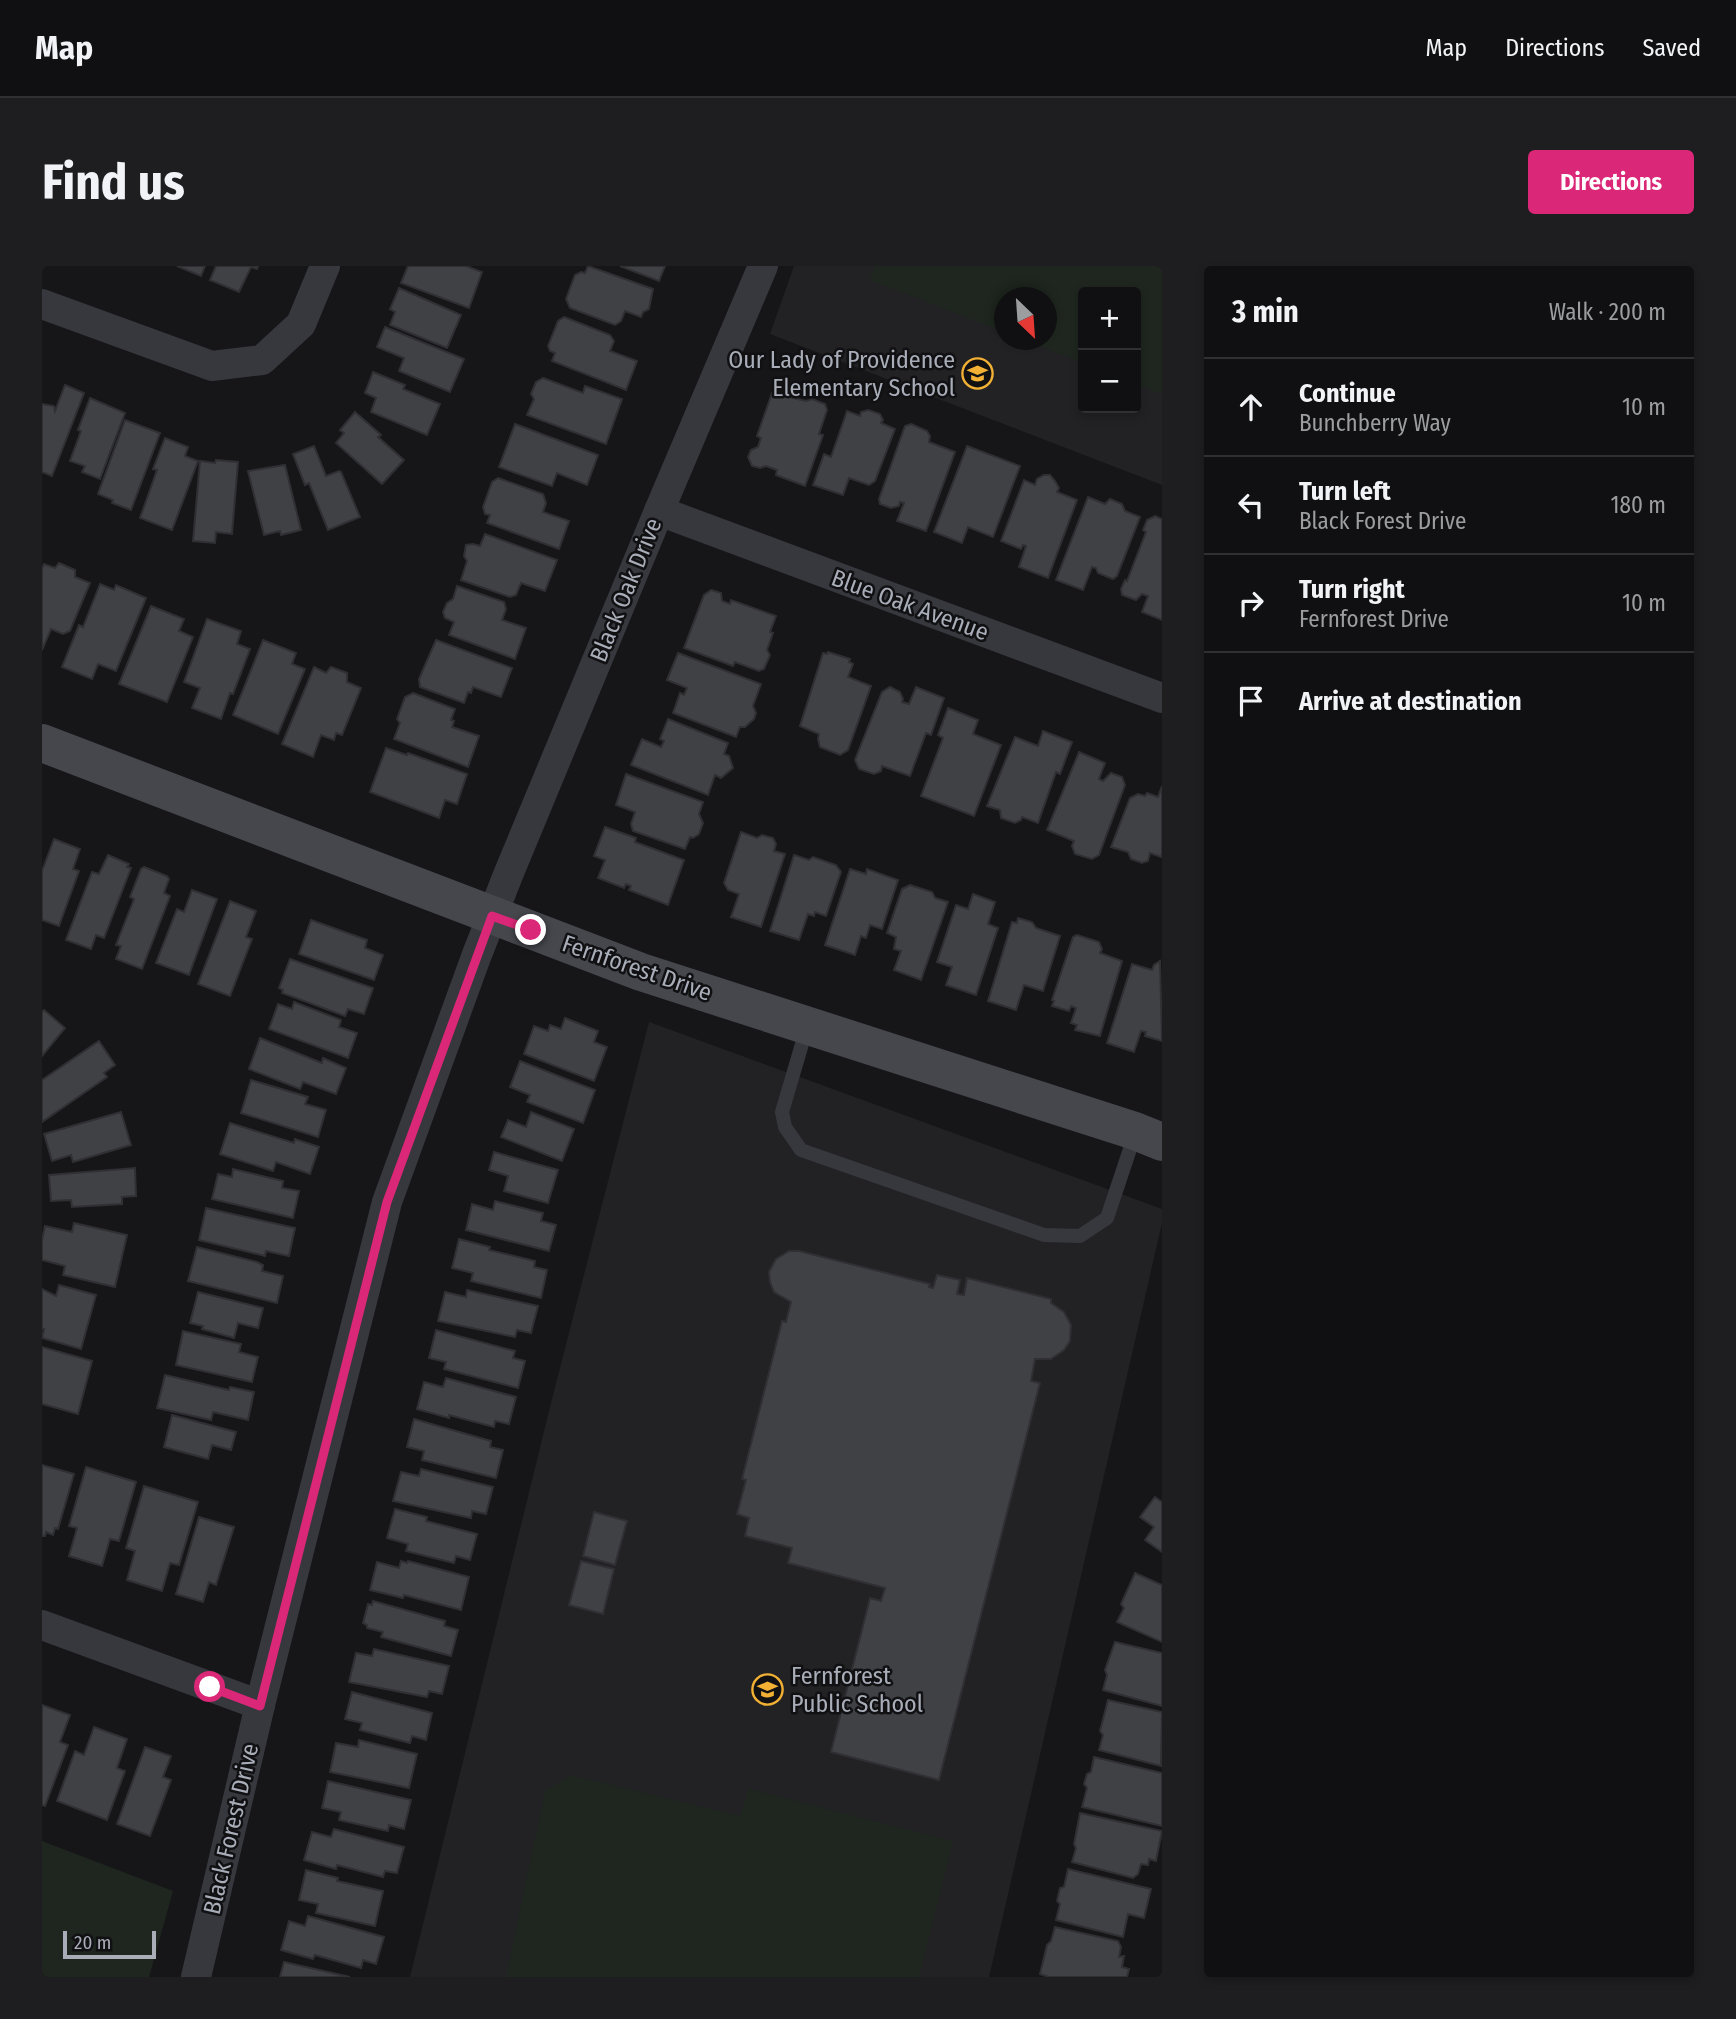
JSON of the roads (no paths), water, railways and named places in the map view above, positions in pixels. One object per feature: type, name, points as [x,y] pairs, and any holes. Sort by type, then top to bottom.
[{"type":"street","points":[[42,304],[212,366],[262,360],[302,324],[325,266]]},
{"type":"street","name":"Black Oak Drive","points":[[492,916],[763,266]]},
{"type":"street","name":"Blue Oak Avenue","points":[[659,510],[1162,698]]},
{"type":"street","name":"Fernforest Drive","points":[[42,743],[641,972],[1149,1137]]},
{"type":"street","name":"Black Forest Drive","points":[[196,1977],[260,1706],[387,1202],[492,916]]},
{"type":"street","points":[[42,1625],[260,1706]]},
{"type":"lane","points":[[807,1025],[782,1112],[785,1127],[801,1150],[1044,1235],[1080,1236],[1107,1218],[1149,1137]]},
{"type":"place","name":"Our Lady of Providence Elementary School","points":[[978,374]]},
{"type":"place","name":"Fernforest Public School","points":[[768,1690]]}]
